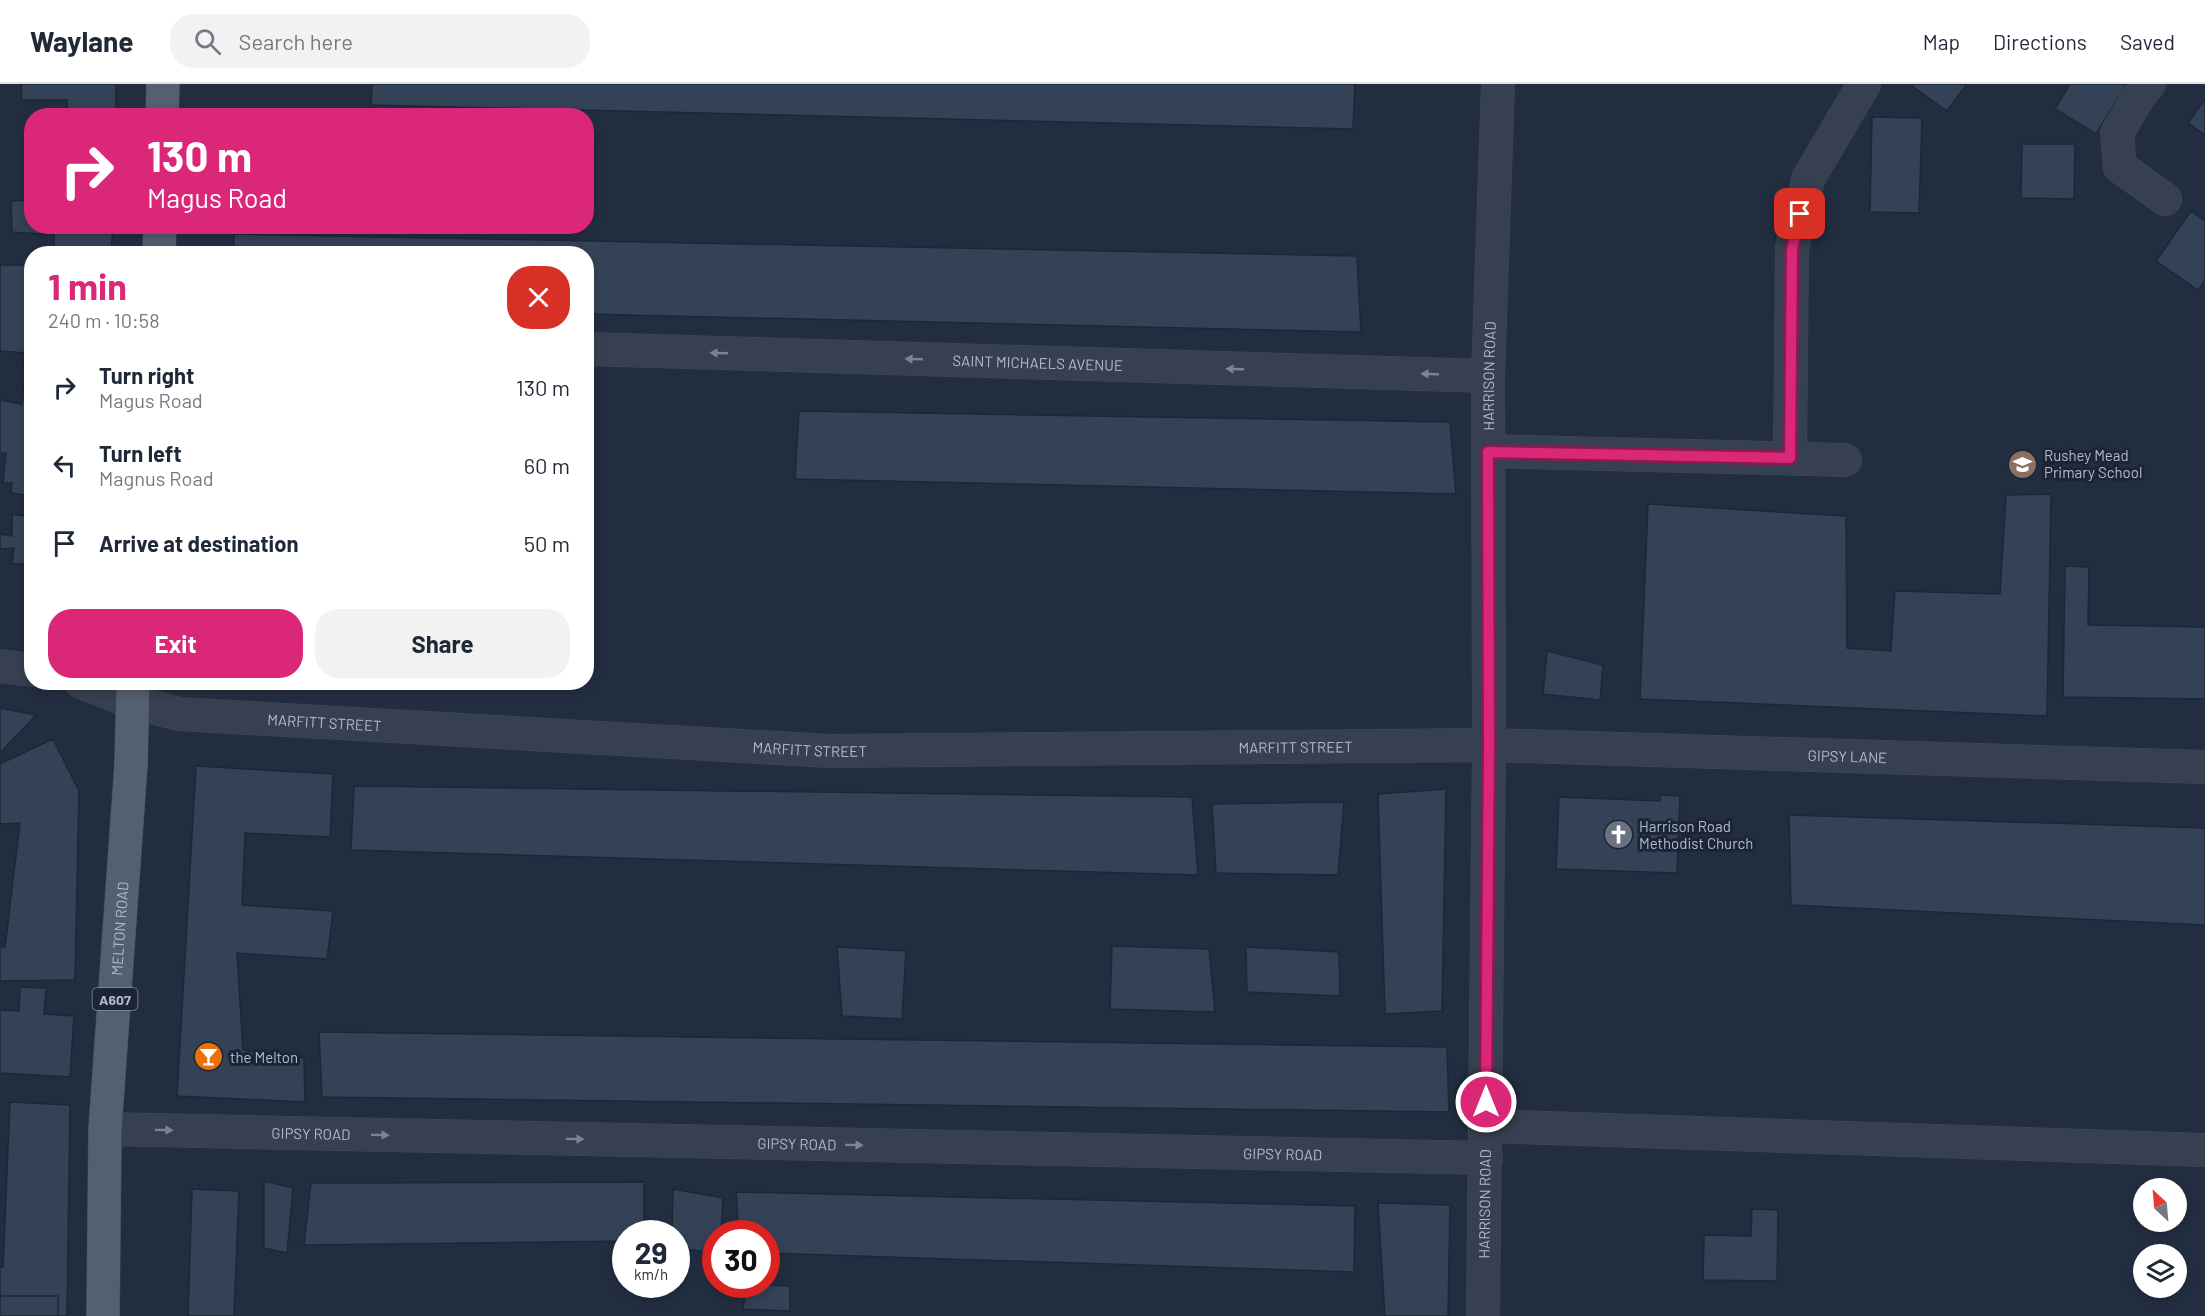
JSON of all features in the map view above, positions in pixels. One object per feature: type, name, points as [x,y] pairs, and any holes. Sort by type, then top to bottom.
[{"type":"main road","points":[[162,108],[163,84]]},
{"type":"main road","name":"MELTON ROAD","points":[[103,1316],[105,1129],[131,765],[132,692]]},
{"type":"street","name":"HARRISON ROAD","points":[[1484,1316],[1489,745],[1488,376],[1498,84]]},
{"type":"street","points":[[1790,458],[1792,249],[1808,179],[1864,84]]},
{"type":"street","points":[[2149,84],[2141,93],[2117,134],[2120,167],[2165,199]]},
{"type":"street","name":"SAINT MICHAELS AVENUE","points":[[594,349],[1488,376]]},
{"type":"street","points":[[1488,452],[1845,460]]},
{"type":"street","points":[[0,666],[24,669]]},
{"type":"street","name":"MARFITT STREET","points":[[132,692],[179,714],[830,751],[1489,745]]},
{"type":"street","name":"GIPSY LANE","points":[[1489,745],[2205,767]]},
{"type":"street","name":"GIPSY ROAD","points":[[105,1129],[2205,1150]]},
{"type":"building","points":[[21,84],[116,84],[116,108],[68,108],[67,100],[22,100]]},
{"type":"building","points":[[372,84],[1355,84],[1353,129],[594,110],[594,108],[371,105]]},
{"type":"building","points":[[1909,84],[1967,84],[1947,111]]},
{"type":"building","points":[[2070,84],[2123,84],[2126,86],[2096,134],[2055,109]]},
{"type":"building","points":[[2205,99],[2205,135],[2188,123]]},
{"type":"building","points":[[1872,117],[1922,118],[1919,213],[1870,212]]},
{"type":"building","points":[[2022,144],[2075,144],[2074,199],[2021,198]]},
{"type":"building","points":[[24,200],[24,233],[12,232],[11,201]]},
{"type":"building","points":[[2191,211],[2205,221],[2205,280],[2198,290],[2156,261]]},
{"type":"building","points":[[40,234],[112,234],[112,246],[54,246],[54,235]]},
{"type":"building","points":[[234,234],[1357,256],[1361,332],[594,314],[594,246],[234,246]]},
{"type":"building","points":[[0,265],[24,265],[24,353],[0,351]]},
{"type":"building","points":[[24,384],[24,495],[11,493],[12,483],[3,483],[6,453],[0,453],[0,400],[22,404]]},
{"type":"building","points":[[799,411],[1450,422],[1456,494],[795,479]]},
{"type":"building","points":[[2051,494],[2047,716],[1640,699],[1648,504],[1846,516],[1847,648],[1891,651],[1895,591],[2000,594],[2006,495]]},
{"type":"building","points":[[12,514],[24,516],[24,564],[12,564],[14,548],[0,549],[0,534],[12,536]]},
{"type":"building","points":[[2065,566],[2089,567],[2088,625],[2205,627],[2205,699],[2063,697]]},
{"type":"building","points":[[1547,651],[1603,665],[1600,700],[1543,694]]},
{"type":"building","points":[[0,708],[36,715],[0,753]]},
{"type":"building","points":[[53,739],[79,791],[75,980],[0,981],[0,947],[5,947],[20,823],[0,824],[0,764]]},
{"type":"building","points":[[196,766],[333,774],[330,837],[245,833],[242,905],[333,911],[327,959],[237,953],[243,1050],[304,1058],[305,1102],[177,1096]]},
{"type":"building","points":[[354,786],[1192,797],[1198,875],[351,850]]},
{"type":"building","points":[[1446,789],[1442,1011],[1385,1014],[1378,794]]},
{"type":"building","name":"Harrison Road Methodist Church","points":[[1660,795],[1680,796],[1677,873],[1556,869],[1559,797],[1660,801]]},
{"type":"building","points":[[1344,802],[1338,875],[1216,873],[1212,804]]},
{"type":"building","points":[[1789,815],[2205,828],[2205,925],[1791,905]]},
{"type":"building","points":[[1112,946],[1209,949],[1215,1012],[1110,1009]]},
{"type":"building","points":[[837,947],[906,951],[902,1019],[842,1016]]},
{"type":"building","points":[[1246,947],[1339,952],[1340,996],[1247,992]]},
{"type":"building","points":[[20,987],[46,988],[44,1014],[74,1016],[70,1077],[0,1073],[0,1010],[19,1011]]},
{"type":"building","points":[[319,1032],[1447,1047],[1449,1112],[322,1097]]},
{"type":"building","points":[[10,1102],[70,1105],[67,1316],[0,1316],[0,1266],[3,1267]]},
{"type":"building","points":[[264,1181],[293,1188],[287,1253],[264,1248]]},
{"type":"building","points":[[644,1182],[644,1220],[612,1220],[612,1241],[304,1245],[311,1183]]},
{"type":"building","points":[[192,1189],[239,1191],[234,1316],[188,1316]]},
{"type":"building","points":[[673,1189],[723,1198],[722,1220],[702,1220],[702,1251],[690,1250],[690,1220],[672,1220]]},
{"type":"building","points":[[736,1192],[1355,1206],[1354,1272],[780,1253],[780,1220],[738,1220]]},
{"type":"building","points":[[1378,1203],[1450,1205],[1448,1316],[1385,1316]]},
{"type":"building","points":[[1752,1209],[1778,1210],[1777,1281],[1703,1280],[1704,1235],[1751,1236]]},
{"type":"building","points":[[780,1286],[790,1286],[790,1311],[743,1309],[745,1298],[780,1298]]},
{"type":"building","points":[[0,1296],[58,1296],[58,1316],[0,1316]]},
{"type":"place","name":"Rushey Mead Primary School","points":[[2023,464]]},
{"type":"place","name":"Harrison Road Methodist Church","points":[[1618,835]]},
{"type":"place","name":"the Melton","points":[[209,1057]]},
{"type":"route","points":[[1486,1102],[1489,745],[1488,452],[1790,458],[1792,249],[1800,214]]}]
